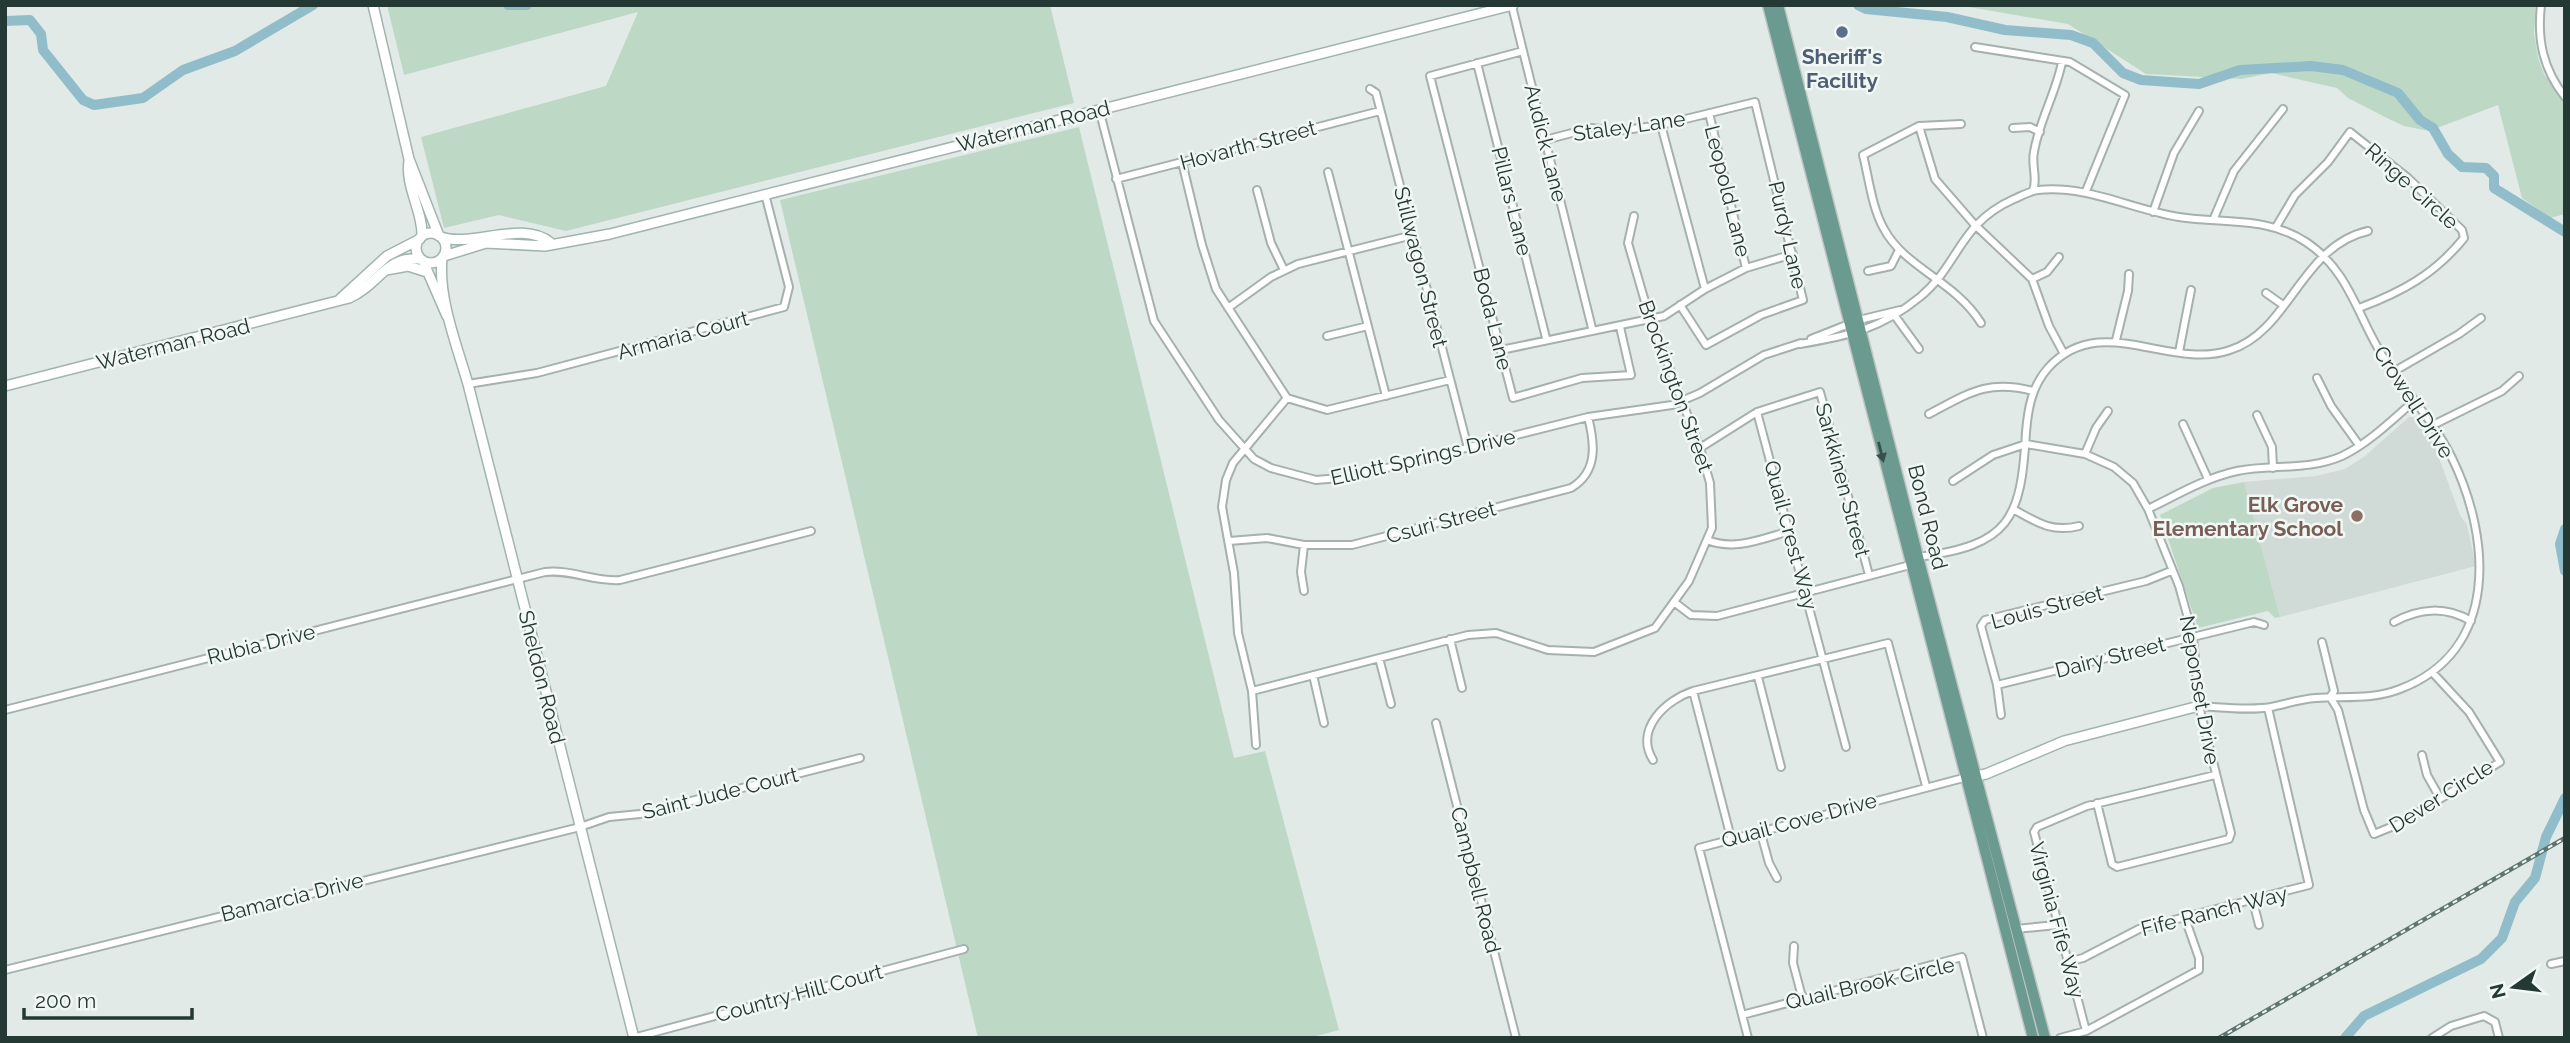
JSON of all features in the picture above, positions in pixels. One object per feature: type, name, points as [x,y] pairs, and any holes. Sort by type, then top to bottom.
[{"type":"main road","points":[[373,5],[409,159],[430,218],[446,247],[443,258],[431,263],[422,260],[416,250],[421,238],[423,220],[408,169],[409,159]]},
{"type":"main road","name":"Waterman Road","points":[[443,258],[486,243],[538,246],[610,234],[1512,5]]},
{"type":"main road","name":"Bond Road","points":[[1768,5],[1854,322]]},
{"type":"main road","name":"Bond Road","points":[[1778,5],[1857,334],[1918,557],[2033,1038]]},
{"type":"main road","points":[[421,238],[432,233],[440,237]]},
{"type":"main road","name":"Waterman Road","points":[[440,237],[457,242],[503,233],[540,237],[551,243]]},
{"type":"main road","name":"Waterman Road","points":[[340,299],[387,256],[421,238]]},
{"type":"main road","name":"Sheldon Road","points":[[443,258],[440,272],[448,318],[468,384],[634,1038]]},
{"type":"main road","name":"Waterman Road","points":[[5,386],[299,312],[359,294],[400,259],[422,260]]},
{"type":"main road","name":"Sheldon Road","points":[[422,260],[448,318]]},
{"type":"main road","points":[[386,270],[408,266],[427,272]]},
{"type":"main road","name":"Bond Road","points":[[1857,334],[1910,565],[2045,1038]]},
{"type":"main road","points":[[1895,508],[1902,514],[1913,553],[1918,557]]},
{"type":"main road","name":"Crowell Drive","points":[[1971,776],[2064,741],[2199,706]]},
{"type":"main road","points":[[1992,875],[2009,926],[2015,929]]},
{"type":"main road","points":[[2018,981],[2025,988],[2040,1038]]},
{"type":"street","name":"Audick Lane","points":[[1512,5],[1592,328]]},
{"type":"street","points":[[2541,5],[2539,36],[2543,57],[2565,97]]},
{"type":"street","points":[[1975,47],[2076,64],[2125,95],[2086,191]]},
{"type":"street","points":[[1477,63],[1523,51]]},
{"type":"street","points":[[2033,190],[2036,184],[2033,157],[2056,89],[2062,62]]},
{"type":"street","name":"Boda Lane","points":[[1477,63],[1430,76],[1513,398],[1582,378],[1631,375],[1620,327]]},
{"type":"street","name":"Pillars Lane","points":[[1477,63],[1546,338]]},
{"type":"street","name":"Stillwagon Street","points":[[1370,89],[1376,93],[1468,448]]},
{"type":"street","name":"Staley Lane","points":[[1545,140],[1591,128],[1618,131],[1661,125],[1755,102]]},
{"type":"street","name":"Purdy Lane","points":[[1681,305],[1706,345],[1760,315],[1803,300],[1755,102]]},
{"type":"street","name":"Elliott Springs Drive","points":[[1098,109],[1154,321],[1219,420],[1254,459],[1271,468],[1316,480],[1351,477],[1588,416],[1643,411],[1684,401],[1764,355],[1800,344]]},
{"type":"street","points":[[2214,218],[2234,171],[2283,109]]},
{"type":"street","name":"Hovarth Street","points":[[1116,179],[1380,111]]},
{"type":"street","points":[[2152,212],[2174,153],[2199,111]]},
{"type":"street","name":"Leopold Lane","points":[[1709,113],[1746,268]]},
{"type":"street","points":[[1961,124],[1919,126],[1863,155],[1882,226],[1899,250],[1957,293],[1982,323]]},
{"type":"street","points":[[1661,125],[1705,289]]},
{"type":"street","points":[[1919,126],[1932,173],[1974,224],[2032,279],[2049,326],[2064,355]]},
{"type":"street","points":[[2013,128],[2031,127],[2040,132]]},
{"type":"street","name":"Ringe Circle","points":[[2276,227],[2295,195],[2328,162],[2350,132],[2408,178],[2462,230],[2464,238],[2449,256],[2423,278],[2395,295],[2359,308]]},
{"type":"street","points":[[1182,163],[1209,270],[1228,308],[1287,398],[1327,410],[1450,380]]},
{"type":"street","points":[[1328,172],[1386,396]]},
{"type":"street","points":[[1257,190],[1271,243],[1284,270]]},
{"type":"street","name":"Crowell Drive","points":[[1800,344],[1857,334],[1895,316],[1921,296],[1937,278],[1974,224],[1997,208],[2033,190],[2086,191],[2152,212],[2276,227],[2305,241],[2325,256],[2344,279],[2374,341],[2393,372],[2433,425],[2463,484],[2479,548],[2480,587],[2471,621],[2451,653],[2432,672],[2389,693],[2363,698],[2299,699],[2268,708],[2199,706]]},
{"type":"street","name":"Armaria Court","points":[[468,384],[537,373],[783,307],[789,286],[765,194]]},
{"type":"street","name":"Brockington Street","points":[[1252,691],[1450,639],[1496,633],[1548,650],[1594,652],[1655,628],[1689,581],[1712,528],[1710,483],[1684,401],[1651,319],[1628,243],[1634,216]]},
{"type":"street","points":[[1918,557],[1956,552],[1974,545],[1995,532],[2013,509],[2023,485],[2033,391],[2049,367],[2064,355],[2092,342],[2116,340],[2179,352],[2218,353],[2243,345],[2264,330],[2295,287],[2325,256],[2349,238],[2368,231]]},
{"type":"street","points":[[1228,308],[1284,270],[1413,235]]},
{"type":"street","points":[[1868,271],[1891,266],[1899,250]]},
{"type":"street","points":[[1501,349],[1592,328],[1620,327],[1664,316],[1705,289],[1746,268],[1793,254]]},
{"type":"street","points":[[2032,279],[2047,272],[2059,257]]},
{"type":"street","points":[[2116,340],[2128,291],[2129,274]]},
{"type":"street","points":[[2179,352],[2191,290]]},
{"type":"street","points":[[2266,293],[2283,305]]},
{"type":"street","name":"Crowell Drive","points":[[1800,344],[1854,322],[1902,309]]},
{"type":"street","points":[[1895,316],[1919,349]]},
{"type":"street","points":[[2393,372],[2459,334],[2481,318]]},
{"type":"street","points":[[1327,336],[1368,326]]},
{"type":"street","points":[[2433,425],[2502,391],[2519,376]]},
{"type":"street","points":[[2317,378],[2331,406],[2359,446]]},
{"type":"street","points":[[1930,414],[1987,387],[2005,385],[2033,391]]},
{"type":"street","name":"Sarkkinen Street","points":[[1700,448],[1757,412],[1820,392],[1868,575]]},
{"type":"street","points":[[1256,745],[1252,691],[1238,634],[1229,541],[1222,508],[1226,480],[1244,449],[1287,398]]},
{"type":"street","points":[[2148,509],[2208,479],[2238,471],[2317,464],[2359,446],[2414,401]]},
{"type":"street","points":[[2085,454],[2096,428],[2108,411]]},
{"type":"street","name":"Quail Crest Way","points":[[1757,412],[1846,747]]},
{"type":"street","points":[[2257,415],[2272,447],[2273,468]]},
{"type":"street","name":"Csuri Street","points":[[1229,541],[1267,538],[1304,544],[1352,545],[1571,488],[1589,473],[1593,460],[1588,416]]},
{"type":"street","points":[[2183,424],[2188,442],[2203,463],[2208,479]]},
{"type":"street","points":[[1952,481],[1993,455],[2026,444]]},
{"type":"street","name":"Neponset Drive","points":[[2026,444],[2085,454],[2124,475],[2133,483],[2148,509],[2179,586],[2193,636],[2199,706],[2231,832],[2229,839],[2117,867],[2112,864],[2097,803]]},
{"type":"street","points":[[2013,509],[2052,529],[2079,526]]},
{"type":"street","name":"Rubia Drive","points":[[5,710],[552,572],[606,580],[627,579],[811,531]]},
{"type":"street","points":[[1707,540],[1721,545],[1742,545],[1790,531]]},
{"type":"street","points":[[1304,544],[1301,572],[1304,591]]},
{"type":"street","points":[[1674,602],[1691,615],[1717,616],[1910,565]]},
{"type":"street","name":"Louis Street","points":[[1997,685],[1981,626],[1985,620],[2146,581],[2171,571]]},
{"type":"street","points":[[2394,622],[2439,610],[2458,613],[2471,621]]},
{"type":"street","name":"Dairy Street","points":[[1997,685],[2254,622],[2264,625]]},
{"type":"street","points":[[1450,639],[1462,688]]},
{"type":"street","points":[[2322,642],[2334,691],[2330,697]]},
{"type":"street","points":[[1654,760],[1647,737],[1657,714],[1673,699],[1693,691],[1888,643],[1926,786]]},
{"type":"street","points":[[1379,658],[1391,704]]},
{"type":"street","name":"Dever Circle","points":[[2330,697],[2338,710],[2364,810],[2374,834],[2402,823],[2440,798],[2482,776],[2500,762],[2469,712],[2432,672]]},
{"type":"street","points":[[1313,675],[1324,723]]},
{"type":"street","points":[[1758,677],[1781,768]]},
{"type":"street","points":[[1997,685],[2001,715]]},
{"type":"street","points":[[1693,691],[1731,838]]},
{"type":"street","name":"Fife Ranch Way","points":[[2067,962],[2083,958],[2139,929],[2305,888],[2310,880],[2268,708]]},
{"type":"street","name":"Campbell Road","points":[[1436,723],[1516,1038]]},
{"type":"street","points":[[2422,755],[2427,775],[2440,798]]},
{"type":"street","name":"Saint Jude Court","points":[[580,827],[609,817],[640,814],[860,758]]},
{"type":"street","name":"Virginia Fife Way","points":[[2086,1031],[2034,832],[2037,827],[2097,803],[2215,775]]},
{"type":"street","name":"Quail Cove Drive","points":[[1748,1038],[1699,848],[1971,776]]},
{"type":"street","name":"Bamarcia Drive","points":[[5,970],[580,827]]},
{"type":"street","points":[[1760,830],[1769,863],[1777,878]]},
{"type":"street","points":[[2253,901],[2259,925]]},
{"type":"street","points":[[2060,1038],[2086,1031],[2199,970],[2199,958],[2185,918]]},
{"type":"street","points":[[2015,929],[2057,925]]},
{"type":"street","points":[[1794,946],[1793,963],[1802,997]]},
{"type":"street","name":"Country Hill Court","points":[[634,1038],[964,949]]},
{"type":"street","name":"Quail Brook Circle","points":[[1742,1015],[1802,997],[1962,957],[1983,1038]]},
{"type":"street","points":[[2552,964],[2565,961]]},
{"type":"street","points":[[2432,1038],[2451,1026],[2484,1016],[2495,1021],[2499,1038]]},
{"type":"shaded area","name":"Elk Grove Elementary School","points":[[2409,417],[2414,417],[2432,439],[2460,515],[2467,525],[2476,566],[2280,617],[2244,482],[2316,476],[2345,469],[2365,456]]},
{"type":"green space","points":[[387,5],[1050,5],[1074,103],[566,231],[499,215],[444,228],[421,137],[606,86],[638,12],[404,75]]},
{"type":"green space","points":[[1957,5],[2536,5],[2534,33],[2538,58],[2544,74],[2565,104],[2565,214],[2550,218],[2522,198],[2498,105],[2429,131],[2404,126],[2348,98],[2337,88],[2271,73],[2242,79],[2146,74],[2068,24]]},
{"type":"green space","points":[[1079,127],[1234,758],[1265,751],[1339,1030],[1309,1038],[978,1038],[780,200]]},
{"type":"green space","points":[[2244,482],[2280,617],[2275,618],[2268,611],[2198,628],[2160,515],[2213,488]]},
{"type":"waterway","points":[[5,21],[30,20],[41,34],[43,50],[83,100],[94,105],[143,98],[183,70],[235,51],[313,5]]},
{"type":"waterway","points":[[508,5],[527,5]]},
{"type":"waterway","points":[[1858,5],[1866,9],[1947,17],[2005,30],[2071,35],[2093,43],[2123,73],[2141,80],[2199,84],[2240,70],[2311,66],[2343,70],[2398,93],[2420,120],[2433,128],[2448,154],[2462,167],[2486,168],[2494,176],[2494,188],[2565,232]]},
{"type":"waterway","points":[[2565,529],[2560,544],[2565,571]]},
{"type":"waterway","points":[[2345,1038],[2364,1016],[2481,959],[2502,938],[2515,902],[2535,878],[2546,837],[2565,798]]},
{"type":"railway","points":[[2219,1038],[2565,838]]},
{"type":"place","name":"Sheriff's Facility","points":[[1842,32]]},
{"type":"place","name":"Elk Grove Elementary School","points":[[2357,516]]}]
